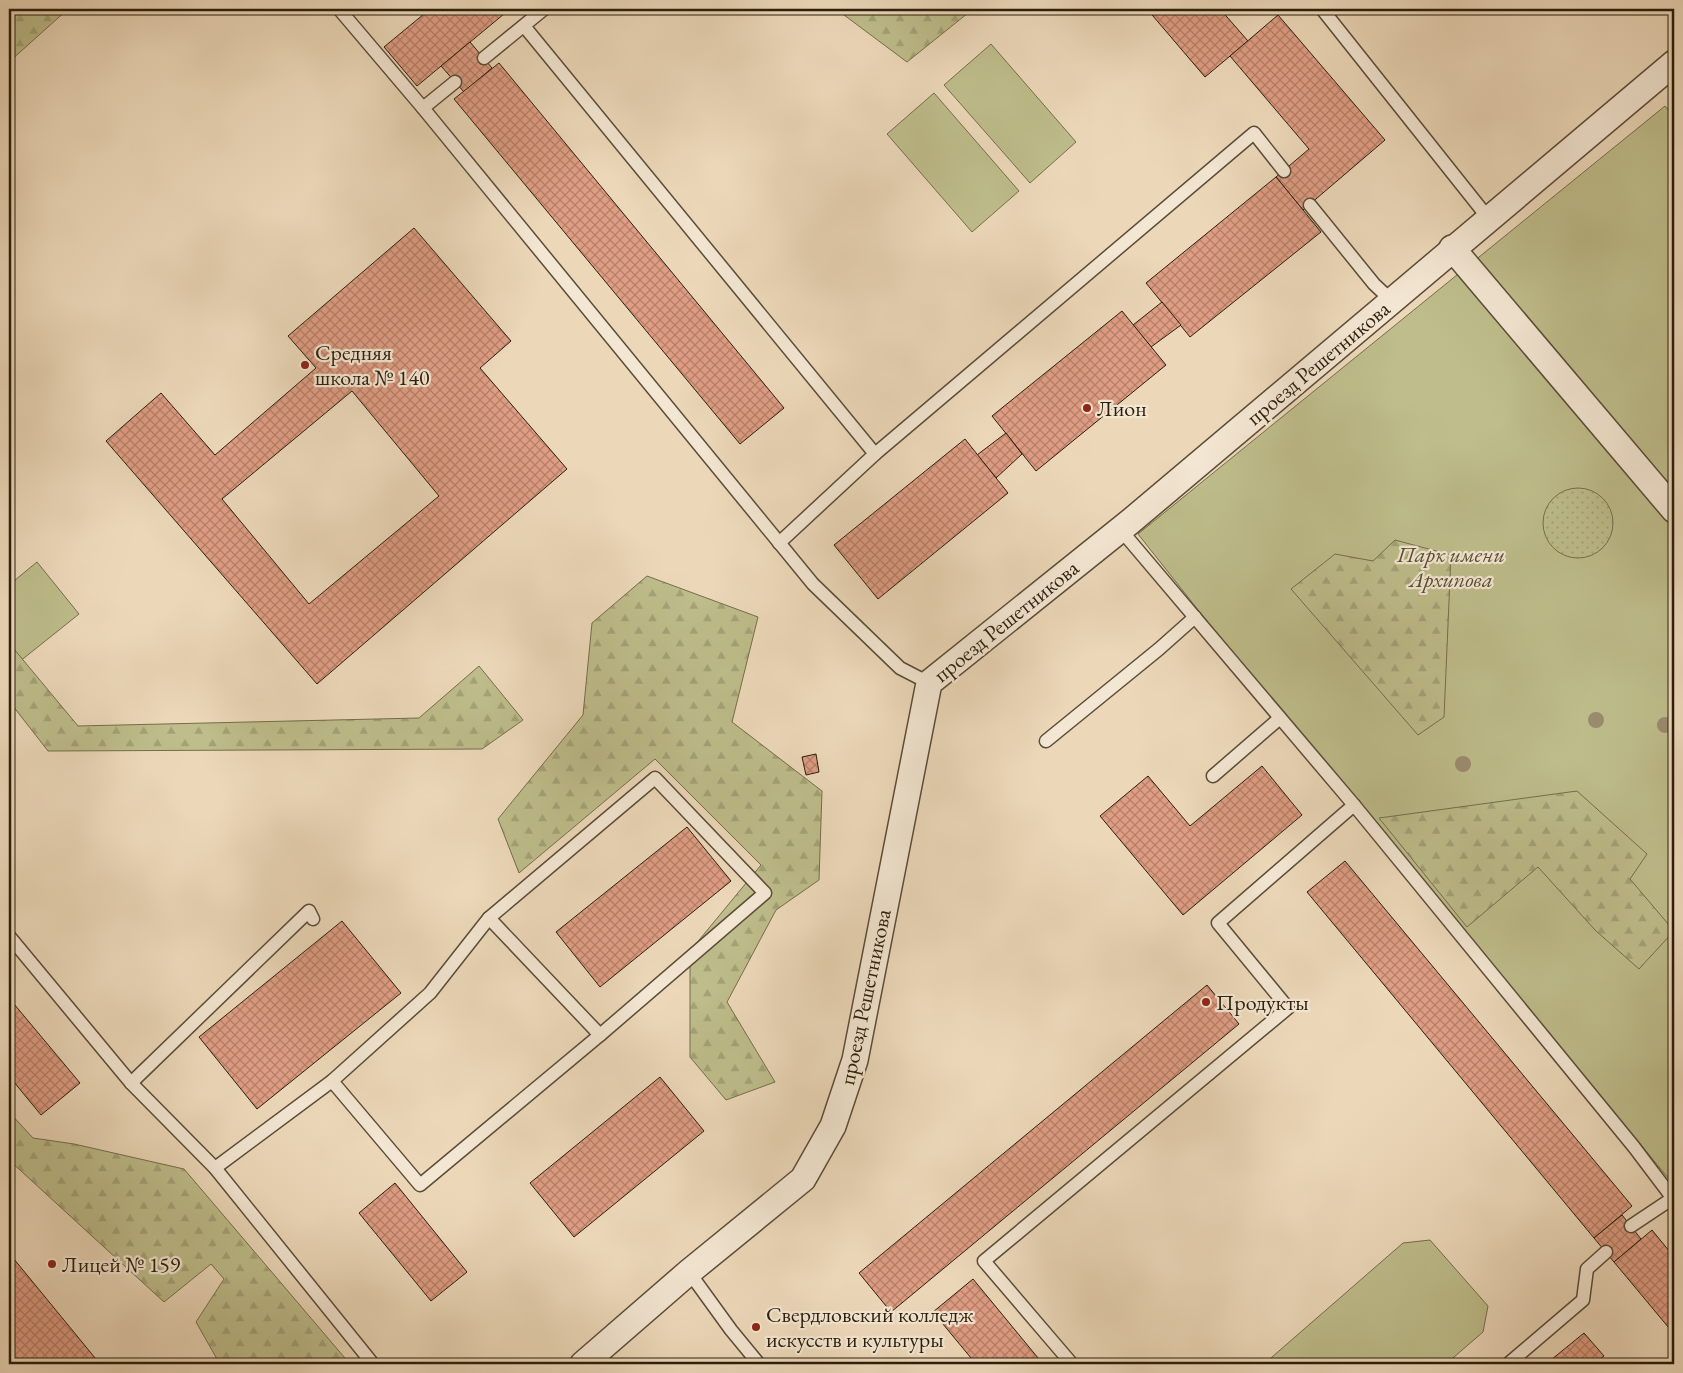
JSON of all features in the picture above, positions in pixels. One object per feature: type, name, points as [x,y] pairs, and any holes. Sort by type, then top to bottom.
[{"type":"street","name":"проезд Решетникова","points":[[583,1364],[689,1272],[803,1178],[833,1126],[854,1060],[929,683],[1120,529],[1674,63]]},
{"type":"street","points":[[1452,248],[1674,510]]},
{"type":"lane","points":[[339,9],[423,108],[813,584],[900,668],[929,683]]},
{"type":"lane","points":[[484,58],[544,9]]},
{"type":"lane","points":[[1322,9],[1490,219]]},
{"type":"lane","points":[[524,26],[875,454]]},
{"type":"lane","points":[[423,108],[455,82]]},
{"type":"lane","points":[[779,543],[875,454],[1254,133],[1284,171]]},
{"type":"lane","points":[[1310,205],[1374,284],[1392,302]]},
{"type":"lane","points":[[1120,529],[1354,805],[1634,1147],[1673,1199],[1631,1226]]},
{"type":"lane","points":[[1046,741],[1159,650],[1195,617]]},
{"type":"lane","points":[[1213,776],[1280,718]]},
{"type":"lane","points":[[215,1168],[332,1081],[430,993],[489,918],[655,778],[765,893],[600,1036],[420,1184],[332,1081]]},
{"type":"lane","points":[[1072,1364],[984,1261],[1288,1008],[1218,923],[1354,805]]},
{"type":"lane","points":[[131,1083],[309,911],[313,919]]},
{"type":"lane","points":[[489,918],[600,1036]]},
{"type":"lane","points":[[9,936],[131,1083],[215,1168],[372,1364]]},
{"type":"lane","points":[[1508,1364],[1583,1300],[1587,1269],[1606,1252]]},
{"type":"lane","points":[[689,1272],[731,1330],[759,1364]]},
{"type":"green space","points":[[9,9],[68,9],[9,62]]},
{"type":"green space","points":[[836,9],[973,9],[907,62]]},
{"type":"green space","points":[[991,44],[1076,142],[1030,183],[944,85]]},
{"type":"green space","points":[[934,93],[1019,191],[972,232],[887,134]]},
{"type":"green space","name":"Парк имени Архипова","points":[[1665,106],[1674,116],[1674,1185],[1199,611],[1138,534]]},
{"type":"green space","points":[[1585,488],[1598,494],[1607,503],[1611,509],[1613,523],[1611,537],[1603,548],[1592,556],[1571,558],[1564,556],[1553,548],[1545,537],[1543,516],[1545,509],[1553,498],[1564,490]]},
{"type":"green space","points":[[1395,540],[1451,555],[1444,717],[1418,735],[1291,589],[1335,554],[1373,561]]},
{"type":"green space","points":[[37,562],[79,614],[9,670],[9,585]]},
{"type":"green space","points":[[647,576],[758,617],[732,722],[822,791],[819,880],[776,910],[727,1002],[775,1082],[726,1100],[690,1057],[690,951],[761,865],[655,759],[519,873],[498,819],[583,715],[592,623]]},
{"type":"green space","points":[[9,643],[78,726],[419,718],[479,666],[523,720],[482,749],[48,751],[9,701]]},
{"type":"green space","points":[[1577,791],[1647,854],[1630,879],[1674,931],[1639,969],[1595,930],[1538,867],[1467,927],[1379,818]]},
{"type":"green space","points":[[9,1112],[33,1138],[74,1144],[184,1169],[350,1364],[206,1364],[217,1359],[196,1322],[224,1279],[211,1264],[164,1302],[9,1160]]},
{"type":"green space","points":[[1430,1240],[1488,1306],[1483,1332],[1446,1364],[1264,1364],[1403,1243]]},
{"type":"building","points":[[430,9],[510,9],[417,86],[384,47]]},
{"type":"building","points":[[1147,9],[1220,9],[1248,41],[1205,77]]},
{"type":"building","points":[[1278,15],[1385,140],[1303,210],[1276,177],[1309,149],[1230,56]]},
{"type":"building","points":[[470,42],[492,68],[464,92],[441,66]]},
{"type":"building","points":[[499,63],[784,408],[740,444],[454,99]]},
{"type":"building","points":[[1276,177],[1321,232],[1190,337],[1146,283]]},
{"type":"building","points":[[414,228],[511,341],[480,368],[567,469],[317,684],[106,441],[161,393],[215,455],[316,368],[288,336]],"holes":[[[352,391],[439,496],[309,604],[222,499]]]},
{"type":"building","points":[[1162,302],[1181,325],[1151,347],[1133,325]]},
{"type":"building","points":[[1122,311],[1166,365],[1036,471],[992,416]]},
{"type":"building","points":[[1006,433],[1022,454],[996,478],[977,455]]},
{"type":"building","points":[[965,439],[1008,493],[878,599],[834,545]]},
{"type":"building","points":[[816,754],[819,772],[806,775],[802,757]]},
{"type":"building","points":[[1262,766],[1302,815],[1183,915],[1100,816],[1148,776],[1190,826]]},
{"type":"building","points":[[687,827],[731,881],[600,987],[556,932]]},
{"type":"building","points":[[1345,861],[1632,1206],[1594,1238],[1307,892]]},
{"type":"building","points":[[342,921],[401,993],[257,1109],[199,1037]]},
{"type":"building","points":[[1207,985],[1239,1024],[891,1312],[859,1273]]},
{"type":"building","points":[[9,998],[80,1083],[41,1115],[9,1076]]},
{"type":"building","points":[[660,1077],[704,1131],[574,1237],[530,1183]]},
{"type":"building","points":[[395,1183],[467,1272],[431,1301],[359,1213]]},
{"type":"building","points":[[1622,1215],[1641,1239],[1614,1262],[1594,1238]]},
{"type":"building","points":[[1652,1230],[1674,1257],[1674,1334],[1614,1262]]},
{"type":"building","points":[[9,1253],[100,1364],[9,1364]]},
{"type":"building","points":[[973,1279],[1043,1364],[976,1364],[933,1312]]},
{"type":"building","points":[[1584,1333],[1604,1356],[1594,1364],[1546,1364]]},
{"type":"place","name":"Средняя школа № 140","points":[[305,365]]},
{"type":"place","name":"Лион","points":[[1087,408]]},
{"type":"place","name":"Продукты","points":[[1206,1002]]},
{"type":"place","name":"Лицей № 159","points":[[52,1264]]},
{"type":"place","name":"Свердловский колледж искусств и культуры","points":[[756,1327]]}]
